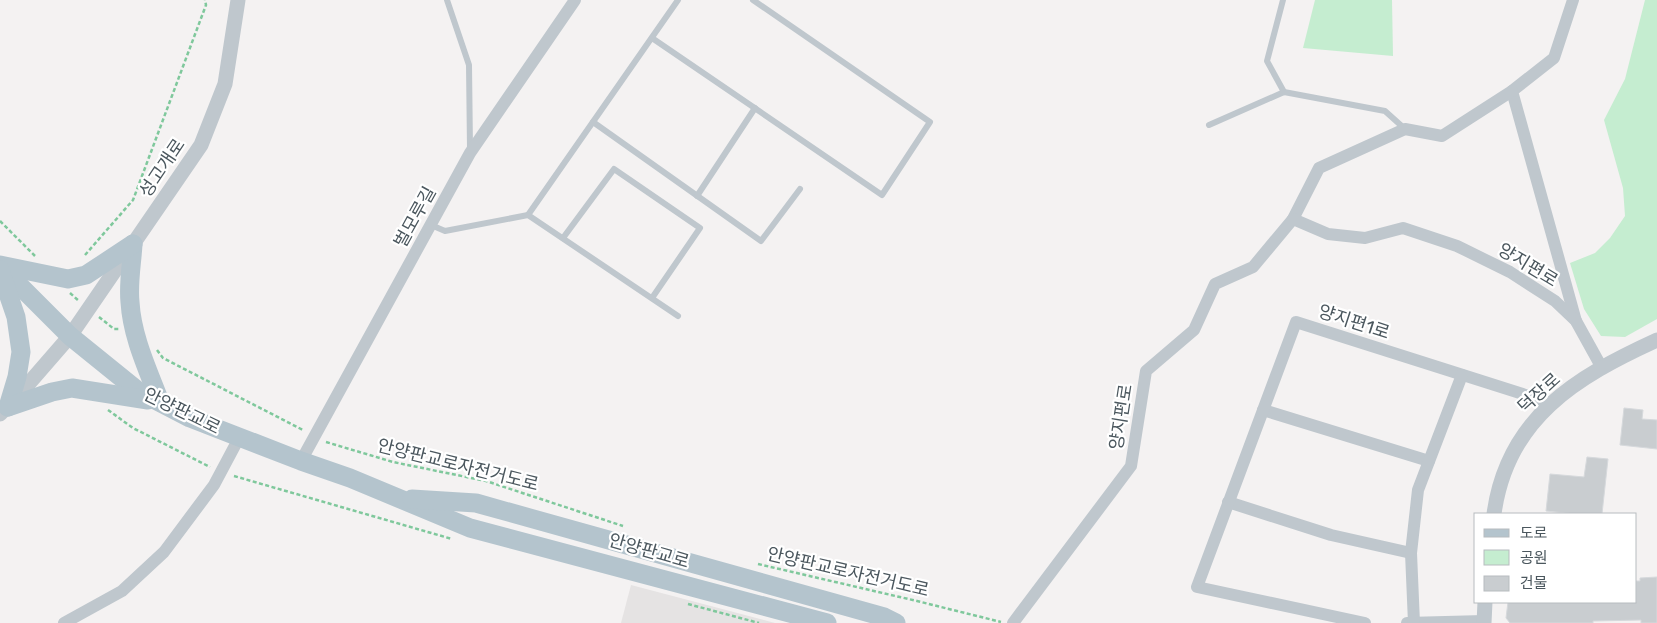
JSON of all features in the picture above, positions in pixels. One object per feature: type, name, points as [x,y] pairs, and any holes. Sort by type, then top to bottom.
[{"type":"main road","points":[[0,266],[64,278],[86,275],[133,244]]},
{"type":"main road","points":[[4,410],[52,392],[72,388],[160,402],[134,329],[129,300],[133,244]]},
{"type":"main road","name":"안양판교로","points":[[0,266],[70,336],[138,391],[190,418],[239,438],[350,478],[470,528],[827,623]]},
{"type":"main road","points":[[0,270],[16,317],[21,352],[17,377],[4,410]]},
{"type":"main road","name":"안양판교로","points":[[399,498],[476,503],[884,617],[896,623]]},
{"type":"street","name":"성고개로","points":[[4,410],[70,336],[201,144],[225,84],[238,0]]},
{"type":"street","name":"벌모루길","points":[[301,461],[470,152],[575,0]]},
{"type":"street","points":[[1293,219],[1319,168],[1406,129],[1442,136],[1512,91],[1554,58],[1573,0]]},
{"type":"street","points":[[1512,91],[1576,321]]},
{"type":"street","name":"양지편로","points":[[1013,623],[1131,466],[1146,371],[1194,330],[1215,284],[1254,267],[1293,219],[1328,234],[1365,238],[1403,228],[1457,246],[1510,272],[1555,301],[1576,321],[1602,368]]},
{"type":"street","name":"양지편1로","points":[[1365,623],[1197,587],[1296,322],[1551,403]]},
{"type":"street","name":"덕장로","points":[[1494,513],[1496,496],[1507,464],[1525,432],[1551,403],[1592,373],[1657,340]]},
{"type":"street","points":[[1414,623],[1411,553],[1418,490],[1462,375]]},
{"type":"street","points":[[1262,410],[1429,461]]},
{"type":"street","points":[[64,623],[122,591],[164,552],[214,485],[239,438]]},
{"type":"street","points":[[1228,502],[1331,535],[1411,553]]},
{"type":"street","points":[[1407,623],[1484,622],[1486,603]]},
{"type":"lane","points":[[447,0],[468,66],[470,152]]},
{"type":"lane","points":[[430,226],[445,231],[528,215],[678,0]]},
{"type":"lane","points":[[652,38],[882,195],[930,122],[753,0]]},
{"type":"lane","points":[[1282,0],[1267,61],[1284,92]]},
{"type":"lane","points":[[1209,125],[1284,92],[1385,111],[1406,129]]},
{"type":"lane","points":[[697,196],[755,108]]},
{"type":"lane","points":[[593,122],[760,241],[800,189]]},
{"type":"lane","points":[[563,238],[614,170],[700,228],[652,298]]},
{"type":"lane","points":[[528,215],[678,316]]},
{"type":"path","points":[[83,258],[133,200],[206,5],[205,0]]},
{"type":"path","points":[[0,222],[37,258]]},
{"type":"path","points":[[64,278],[70,295],[114,329],[134,329]]},
{"type":"path","name":"안양판교로자전거도로","points":[[152,343],[164,358],[327,443],[392,462],[486,481],[625,527]]},
{"type":"path","name":"안양판교로자전거도로","points":[[756,564],[1005,623]]},
{"type":"shaded area","points":[[631,585],[775,623],[621,623]]},
{"type":"green space","points":[[1315,0],[1392,0],[1393,56],[1303,48]]},
{"type":"green space","points":[[1645,0],[1657,0],[1657,319],[1625,337],[1601,336],[1584,309],[1570,263],[1595,253],[1610,238],[1625,216],[1623,188],[1604,120],[1625,79]]},
{"type":"building","points":[[1624,408],[1643,410],[1642,419],[1657,420],[1657,449],[1620,445]]},
{"type":"building","points":[[1587,457],[1608,459],[1602,513],[1546,511],[1550,474],[1584,477]]},
{"type":"building","points":[[1657,577],[1657,623],[1641,623],[1641,620],[1593,621],[1593,623],[1510,623],[1506,618],[1508,603],[1637,603],[1637,581],[1640,581],[1640,578]]}]
